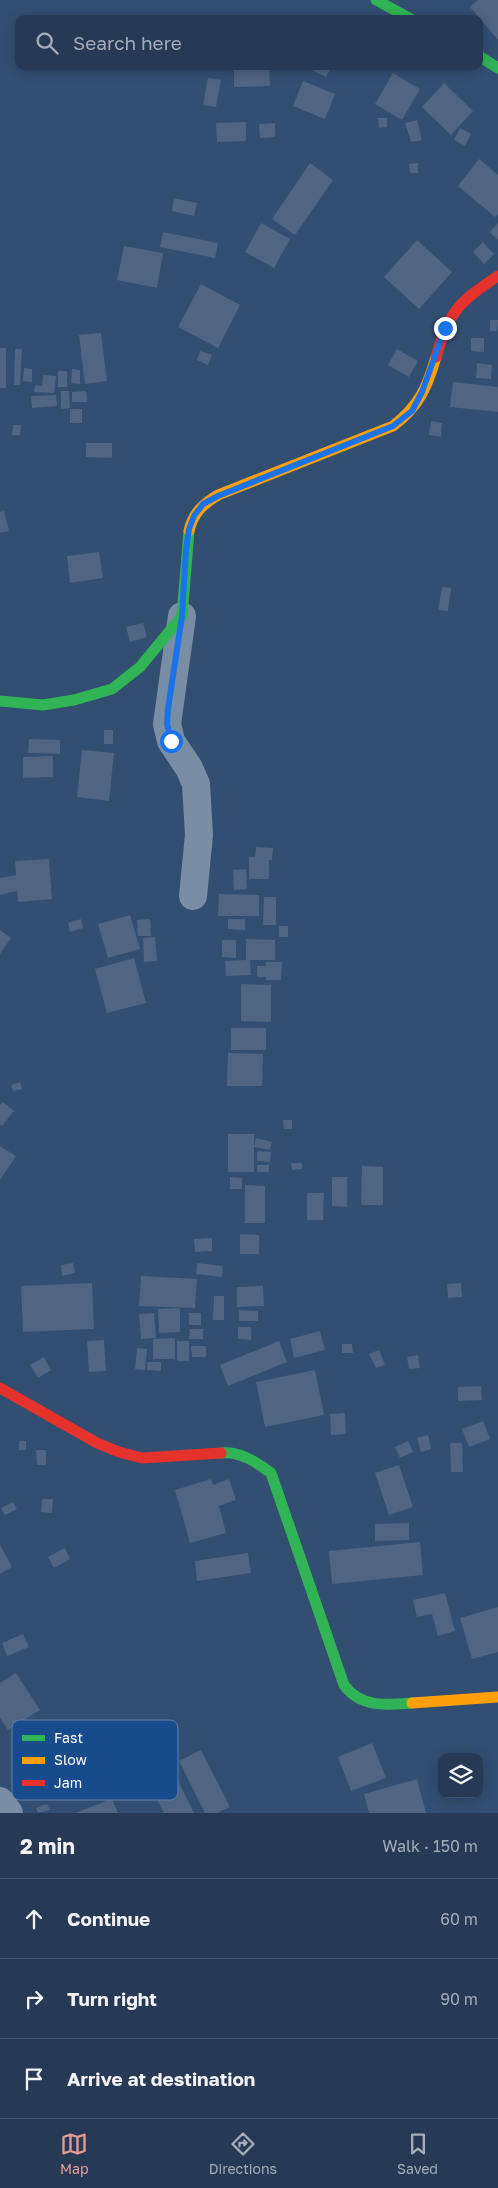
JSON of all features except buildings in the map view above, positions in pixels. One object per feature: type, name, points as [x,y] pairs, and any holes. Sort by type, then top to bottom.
[{"type":"street","points":[[376,0],[404,15]]},
{"type":"street","points":[[483,59],[498,68]]},
{"type":"street","points":[[193,896],[199,835],[196,784],[189,768],[171,741],[167,724],[182,616],[186,550],[189,529],[194,516],[203,504],[218,496],[393,426],[412,411],[422,392],[445,328],[456,309],[469,295],[498,276]]},
{"type":"street","points":[[0,701],[43,705],[74,700],[112,688],[140,667],[182,616]]},
{"type":"street","points":[[0,1388],[97,1443],[119,1452],[142,1458],[228,1452],[249,1458],[271,1473],[344,1685],[351,1696],[363,1702],[380,1705],[498,1697]]},
{"type":"street","points":[[0,1801],[9,1813]]},
{"type":"traffic: fast","points":[[376,0],[404,15]]},
{"type":"traffic: fast","points":[[483,59],[498,68]]},
{"type":"traffic: fast","points":[[0,701],[43,705],[74,700],[112,689],[140,667],[182,616],[189,531]]},
{"type":"traffic: fast","points":[[221,1453],[235,1454],[254,1461],[271,1473],[344,1685],[358,1698],[366,1701],[384,1704],[412,1703]]},
{"type":"traffic: slow","points":[[189,531],[193,519],[199,510],[218,495],[393,426],[402,419],[421,396],[436,357]]},
{"type":"traffic: slow","points":[[412,1703],[498,1697]]},
{"type":"traffic: jam","points":[[436,357],[446,329],[457,309],[474,293],[498,276]]},
{"type":"traffic: jam","points":[[0,1388],[97,1443],[119,1452],[142,1458],[221,1453]]},
{"type":"route","points":[[171,741],[167,724],[168,709],[182,616],[186,550],[189,529],[194,516],[203,504],[218,496],[393,426],[412,411],[436,359],[445,328]]}]
